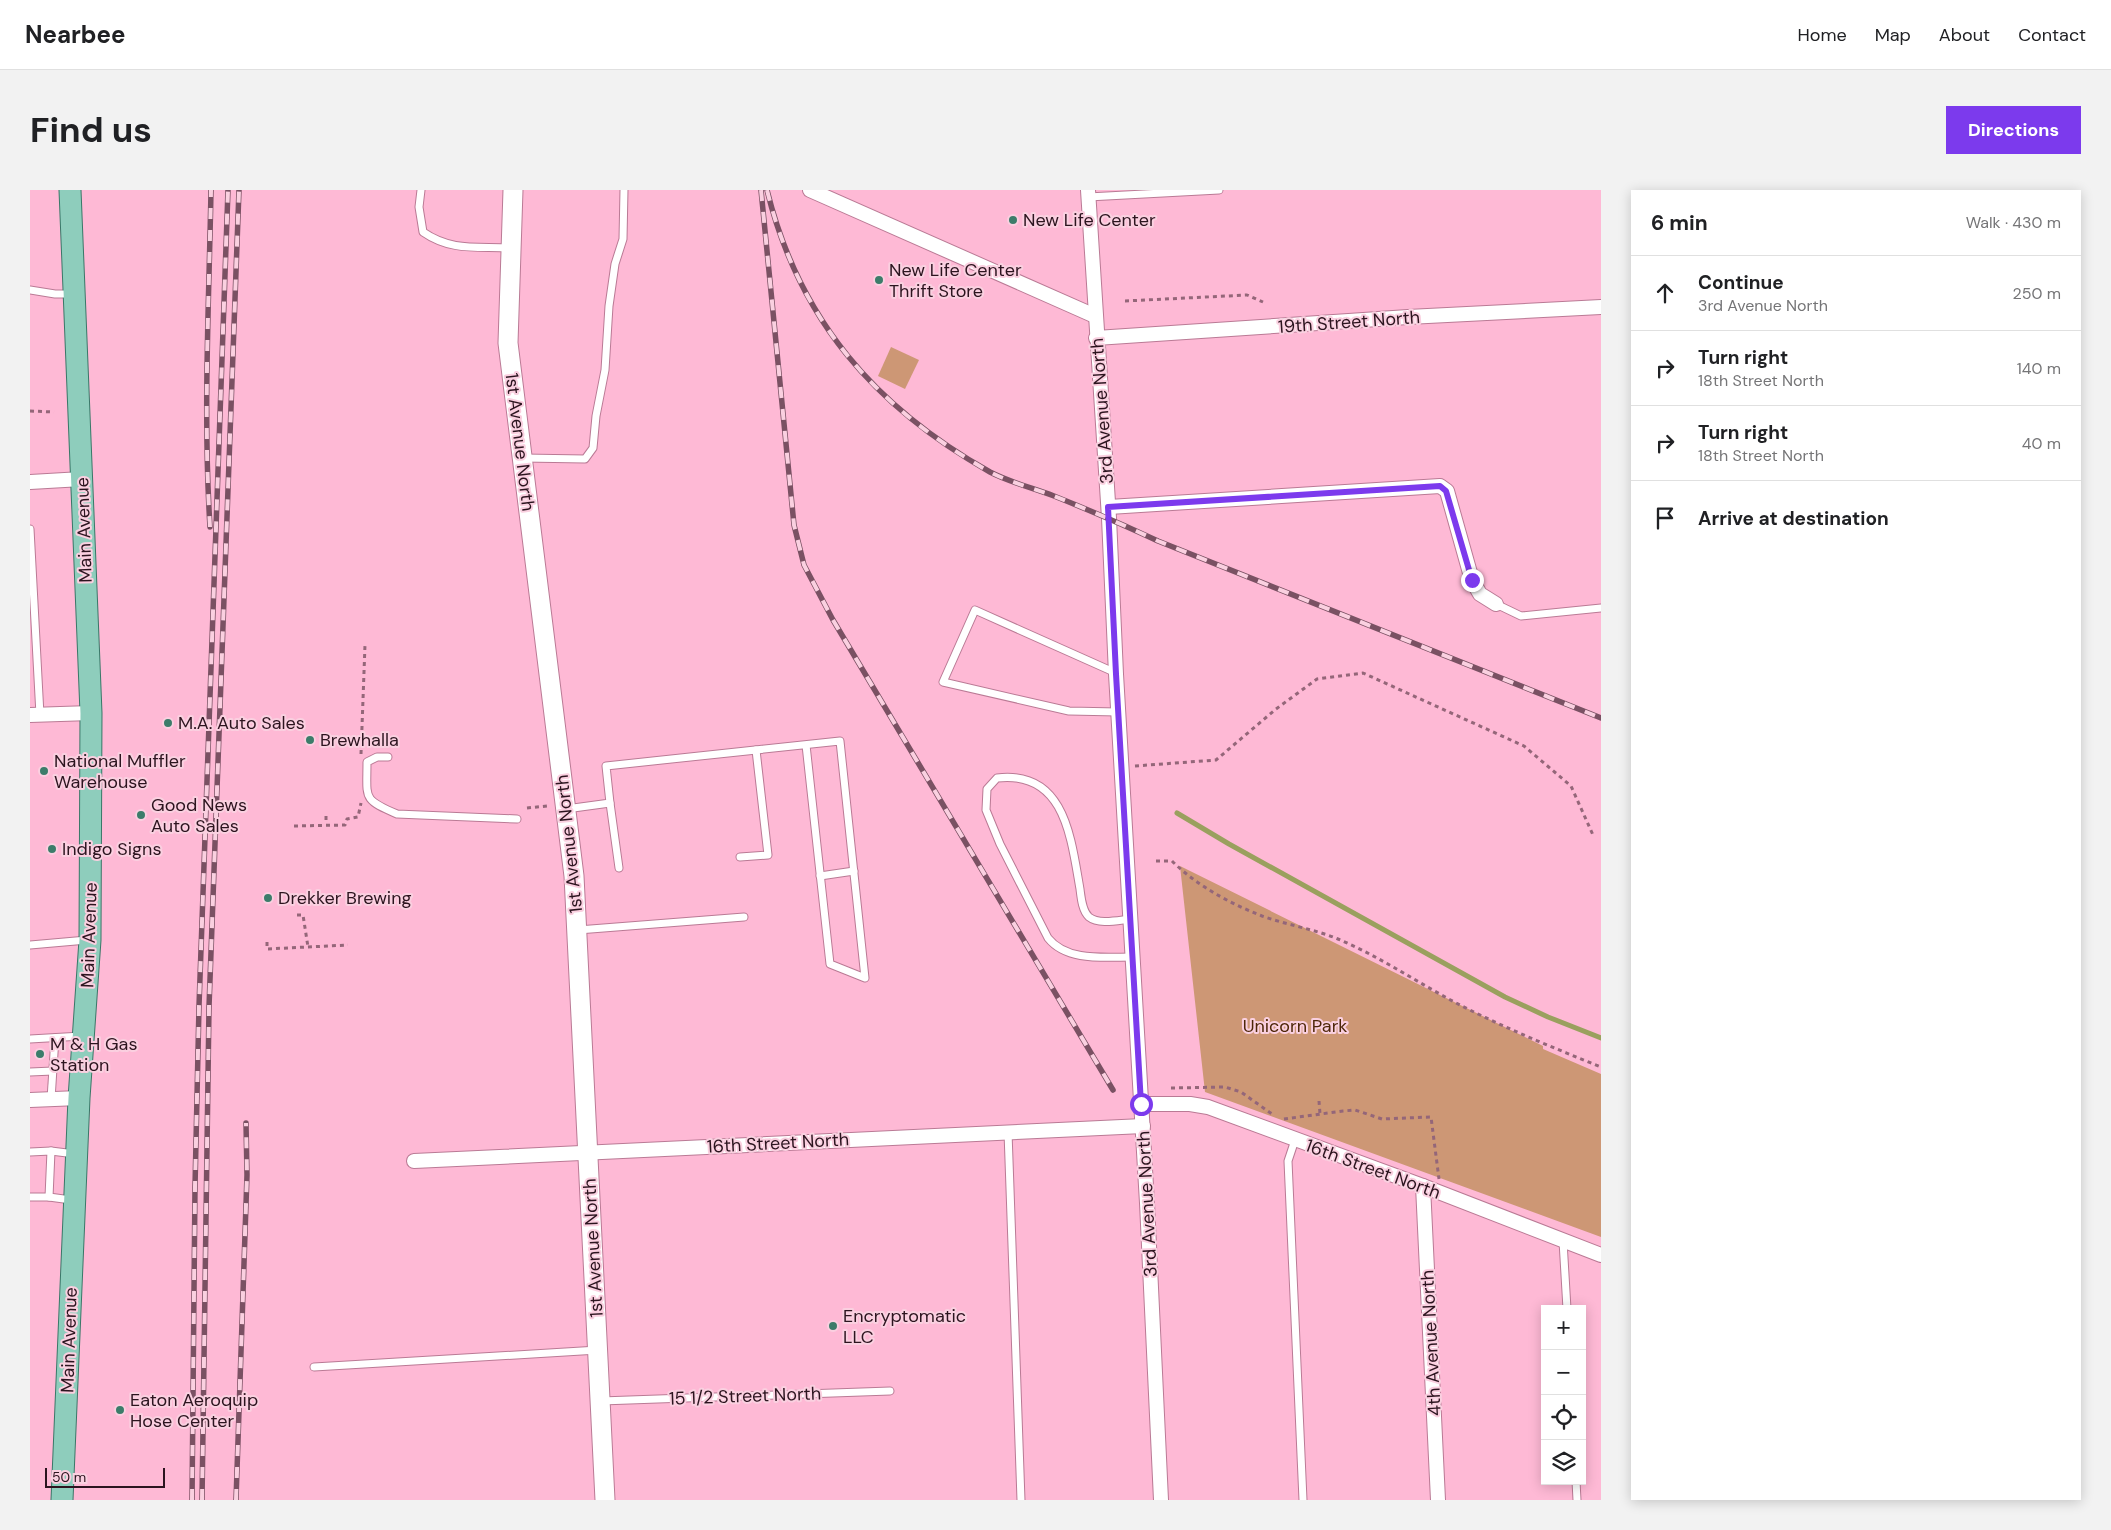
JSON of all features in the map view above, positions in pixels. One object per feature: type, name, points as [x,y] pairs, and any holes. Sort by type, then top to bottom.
[{"type":"main road","name":"Main Avenue","points":[[62,1500],[76,1155],[90,940],[92,713],[70,190]]},
{"type":"street","name":"1st Avenue North","points":[[513,190],[508,343],[574,876],[605,1500]]},
{"type":"street","points":[[810,190],[1095,316]]},
{"type":"street","name":"3rd Avenue North","points":[[1088,193],[1143,1126],[1161,1500]]},
{"type":"street","name":"19th Street North","points":[[1096,338],[1408,317],[1601,308]]},
{"type":"street","points":[[30,482],[82,479]]},
{"type":"street","points":[[1108,507],[1440,486],[1446,491],[1472,580],[1480,594],[1496,604]]},
{"type":"street","points":[[35,715],[92,713]]},
{"type":"street","points":[[30,1100],[79,1098]]},
{"type":"street","name":"16th Street North","points":[[1141,1104],[1190,1104],[1208,1107],[1442,1193],[1601,1255]]},
{"type":"street","name":"16th Street North","points":[[414,1161],[1143,1126]]},
{"type":"street","name":"4th Avenue North","points":[[1423,1186],[1438,1500]]},
{"type":"lane","points":[[420,190],[419,207],[423,232],[437,242],[457,247],[511,248]]},
{"type":"lane","points":[[523,458],[585,459],[593,448],[596,416],[605,370],[609,306],[616,264],[623,239],[624,190]]},
{"type":"lane","points":[[1088,193],[1219,190]]},
{"type":"lane","points":[[30,290],[55,294],[73,294]]},
{"type":"lane","points":[[30,529],[35,715]]},
{"type":"lane","points":[[1496,604],[1521,616],[1601,608]]},
{"type":"lane","points":[[1116,674],[975,610],[943,682],[1069,711],[1118,712]]},
{"type":"lane","points":[[619,868],[606,766],[840,741],[865,978],[830,964],[806,745]]},
{"type":"lane","points":[[740,858],[768,855],[756,750]]},
{"type":"lane","points":[[388,757],[374,758],[367,762],[367,792],[372,802],[384,808],[398,814],[517,819]]},
{"type":"lane","points":[[1131,919],[1095,920],[1088,916],[1082,906],[1071,839],[1056,802],[1042,788],[1025,778],[996,778],[987,789],[986,810],[1000,844],[1048,938],[1055,946],[1073,954],[1133,958]]},
{"type":"lane","points":[[566,809],[610,803]]},
{"type":"lane","points":[[820,876],[854,871]]},
{"type":"lane","points":[[578,930],[744,916]]},
{"type":"lane","points":[[30,945],[90,940]]},
{"type":"lane","points":[[30,1039],[83,1036]]},
{"type":"lane","points":[[51,1099],[55,1038]]},
{"type":"lane","points":[[30,1072],[53,1071]]},
{"type":"lane","points":[[1008,1132],[1021,1500]]},
{"type":"lane","points":[[1295,1140],[1288,1161],[1303,1500]]},
{"type":"lane","points":[[49,1197],[51,1151]]},
{"type":"lane","points":[[30,1152],[51,1151],[76,1155]]},
{"type":"lane","points":[[30,1197],[74,1200]]},
{"type":"lane","points":[[1563,1241],[1567,1305]]},
{"type":"lane","points":[[314,1367],[598,1350]]},
{"type":"lane","name":"15 1/2 Street North","points":[[600,1401],[890,1391]]},
{"type":"lane","points":[[1576,1485],[1577,1500]]},
{"type":"path","points":[[1125,301],[1247,295],[1263,302]]},
{"type":"path","points":[[30,411],[54,412]]},
{"type":"path","points":[[361,760],[365,645]]},
{"type":"path","points":[[1122,767],[1216,760],[1276,709],[1317,679],[1363,673],[1524,746],[1571,786],[1593,835]]},
{"type":"path","points":[[361,742],[374,743],[374,758]]},
{"type":"path","points":[[294,826],[346,825],[347,819],[358,818],[361,795]]},
{"type":"path","points":[[527,808],[547,806]]},
{"type":"path","points":[[326,816],[326,824]]},
{"type":"path","points":[[1156,860],[1172,861],[1185,875],[1228,901],[1262,916],[1338,939],[1462,1006],[1538,1042],[1601,1067]]},
{"type":"path","points":[[297,915],[303,916],[308,947]]},
{"type":"path","points":[[267,942],[267,949],[348,945]]},
{"type":"path","points":[[1170,1088],[1225,1087],[1241,1092],[1277,1118],[1286,1119],[1355,1110],[1382,1119],[1431,1116],[1442,1193]]},
{"type":"path","points":[[1319,1101],[1320,1114]]},
{"type":"green space","points":[[891,347],[919,360],[905,389],[878,376]]},
{"type":"green space","name":"Unicorn Park","points":[[1180,866],[1543,1046],[1543,1049],[1601,1074],[1601,1237],[1205,1092]]},
{"type":"waterway","points":[[1177,813],[1229,844],[1505,997],[1548,1017],[1601,1038]]},
{"type":"railway","points":[[210,527],[207,401],[211,190]]},
{"type":"railway","points":[[192,1500],[199,1006],[228,190]]},
{"type":"railway","points":[[202,1500],[209,1007],[239,190]]},
{"type":"railway","points":[[761,190],[794,525],[804,565],[833,620],[1113,1090]]},
{"type":"railway","points":[[767,190],[781,237],[799,280],[821,319],[847,355],[877,388],[911,419],[949,447],[1005,479],[1054,496],[1158,541],[1601,718]]},
{"type":"railway","points":[[236,1500],[247,1175],[246,1123]]},
{"type":"place","name":"New Life Center","points":[[1013,220]]},
{"type":"place","name":"New Life Center Thrift Store","points":[[879,280]]},
{"type":"place","name":"M.A. Auto Sales","points":[[168,723]]},
{"type":"place","name":"Brewhalla","points":[[310,740]]},
{"type":"place","name":"National Muffler Warehouse","points":[[44,771]]},
{"type":"place","name":"Good News Auto Sales","points":[[141,815]]},
{"type":"place","name":"Indigo Signs","points":[[52,849]]},
{"type":"place","name":"Drekker Brewing","points":[[268,898]]},
{"type":"place","name":"M & H Gas Station","points":[[40,1054]]},
{"type":"place","name":"Encryptomatic LLC","points":[[833,1326]]},
{"type":"place","name":"Eaton Aeroquip Hose Center","points":[[120,1410]]},
{"type":"route","points":[[1141,1104],[1108,507],[1440,486],[1446,491],[1472,580]]}]
